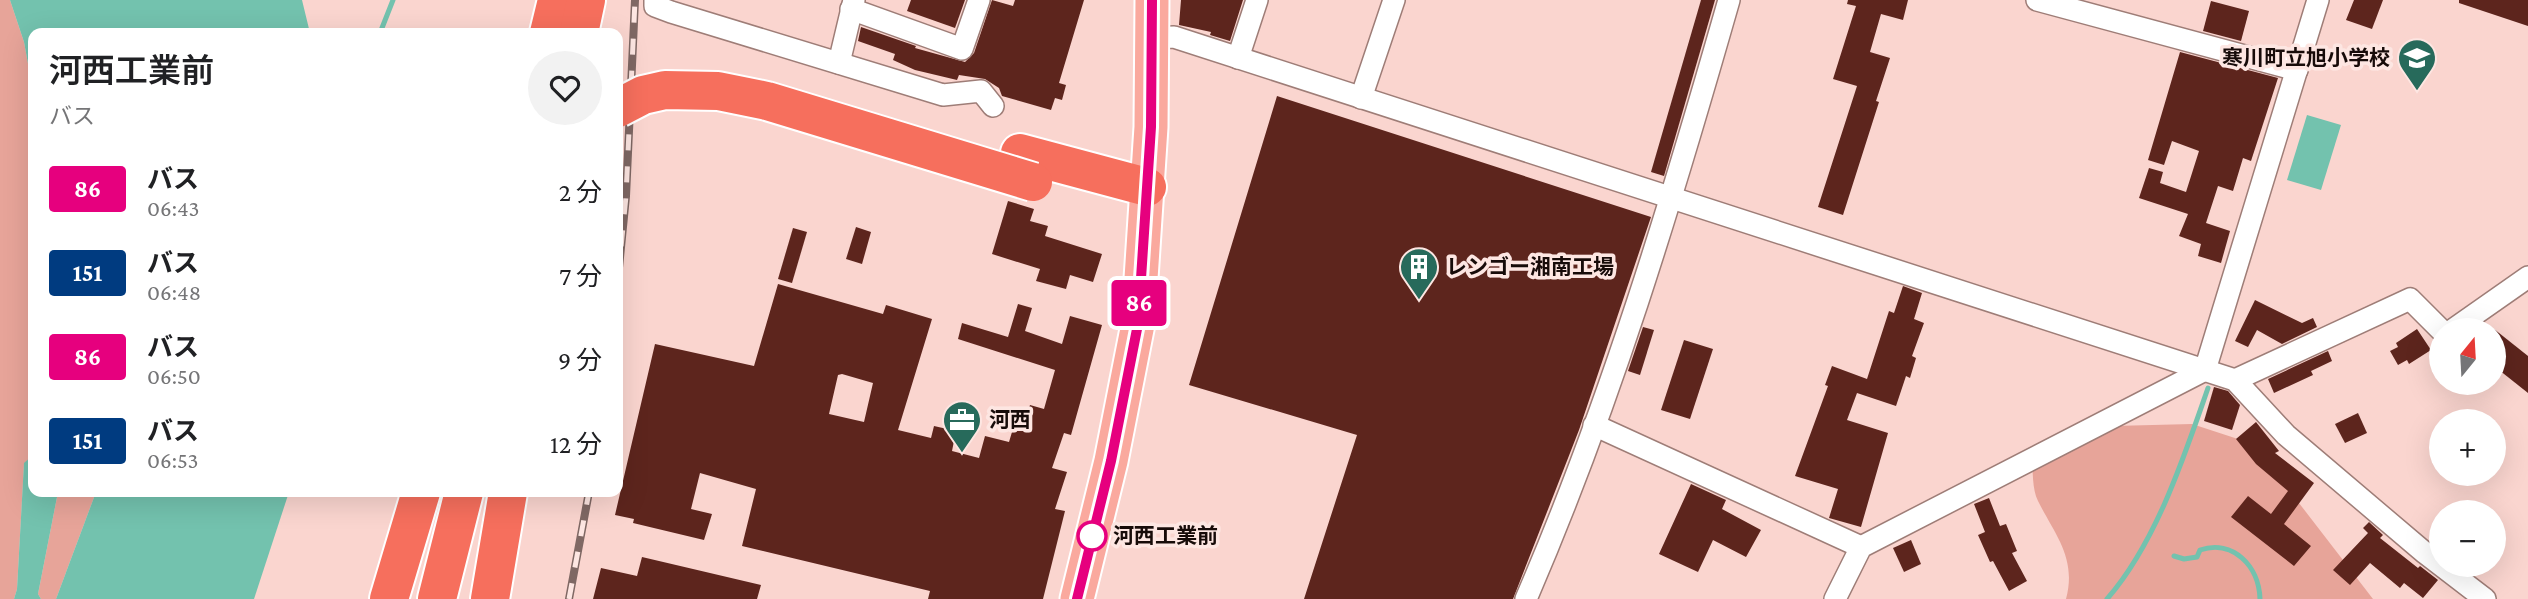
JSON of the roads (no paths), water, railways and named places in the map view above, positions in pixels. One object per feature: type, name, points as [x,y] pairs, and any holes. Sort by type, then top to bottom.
[{"type":"highway","points":[[550,28],[557,0]]},
{"type":"highway","points":[[580,28],[586,0]]},
{"type":"highway","points":[[623,81],[652,71],[676,68],[725,70],[1027,167]]},
{"type":"highway","points":[[623,105],[643,95],[665,90],[718,91],[1146,199]]},
{"type":"highway","points":[[389,599],[420,497]]},
{"type":"highway","points":[[404,599],[432,497]]},
{"type":"highway","points":[[437,599],[463,497]]},
{"type":"highway","points":[[464,599],[482,497]]},
{"type":"highway","points":[[490,599],[507,497]]},
{"type":"main road","points":[[1077,599],[1111,461],[1138,324],[1151,127],[1152,0]]},
{"type":"street","points":[[655,0],[655,6],[671,12],[943,95],[981,91],[993,106]]},
{"type":"street","points":[[839,63],[853,5],[962,49],[979,0]]},
{"type":"street","points":[[1238,58],[1257,0]]},
{"type":"street","points":[[1361,98],[1394,0]]},
{"type":"street","points":[[1526,599],[1564,511],[1672,199],[1729,0]]},
{"type":"street","points":[[2037,0],[2297,70]]},
{"type":"street","points":[[1835,599],[1861,547],[2205,370],[2318,0]]},
{"type":"street","points":[[1152,38],[1174,37],[2235,380],[2286,435],[2425,553],[2485,599]]},
{"type":"street","points":[[2470,318],[2528,277]]},
{"type":"street","points":[[2235,380],[2410,299],[2429,318]]},
{"type":"street","points":[[1594,425],[1861,547]]},
{"type":"water","points":[[10,0],[302,0],[309,28],[28,28],[28,64]]},
{"type":"water","points":[[2307,115],[2341,125],[2321,190],[2287,180]]},
{"type":"water","points":[[28,459],[28,497],[57,497],[38,594],[41,599],[14,599],[17,589],[24,463]]},
{"type":"water","points":[[94,497],[287,497],[254,599],[56,599]]},
{"type":"waterway","points":[[382,28],[393,0]]},
{"type":"waterway","points":[[2107,599],[2124,577],[2154,526],[2208,388]]},
{"type":"waterway","points":[[2174,556],[2184,559],[2197,557],[2200,550],[2212,548],[2233,552],[2242,558],[2255,576],[2260,599]]},
{"type":"railway","points":[[623,227],[635,0]]},
{"type":"railway","points":[[569,599],[588,497]]},
{"type":"place","name":"寒川町立旭小学校","points":[[2417,92]]},
{"type":"place","name":"レンゴー湘南工場","points":[[1419,301]]},
{"type":"place","name":"河西","points":[[962,454]]},
{"type":"place","name":"河西工業前","points":[[1092,536]]}]
